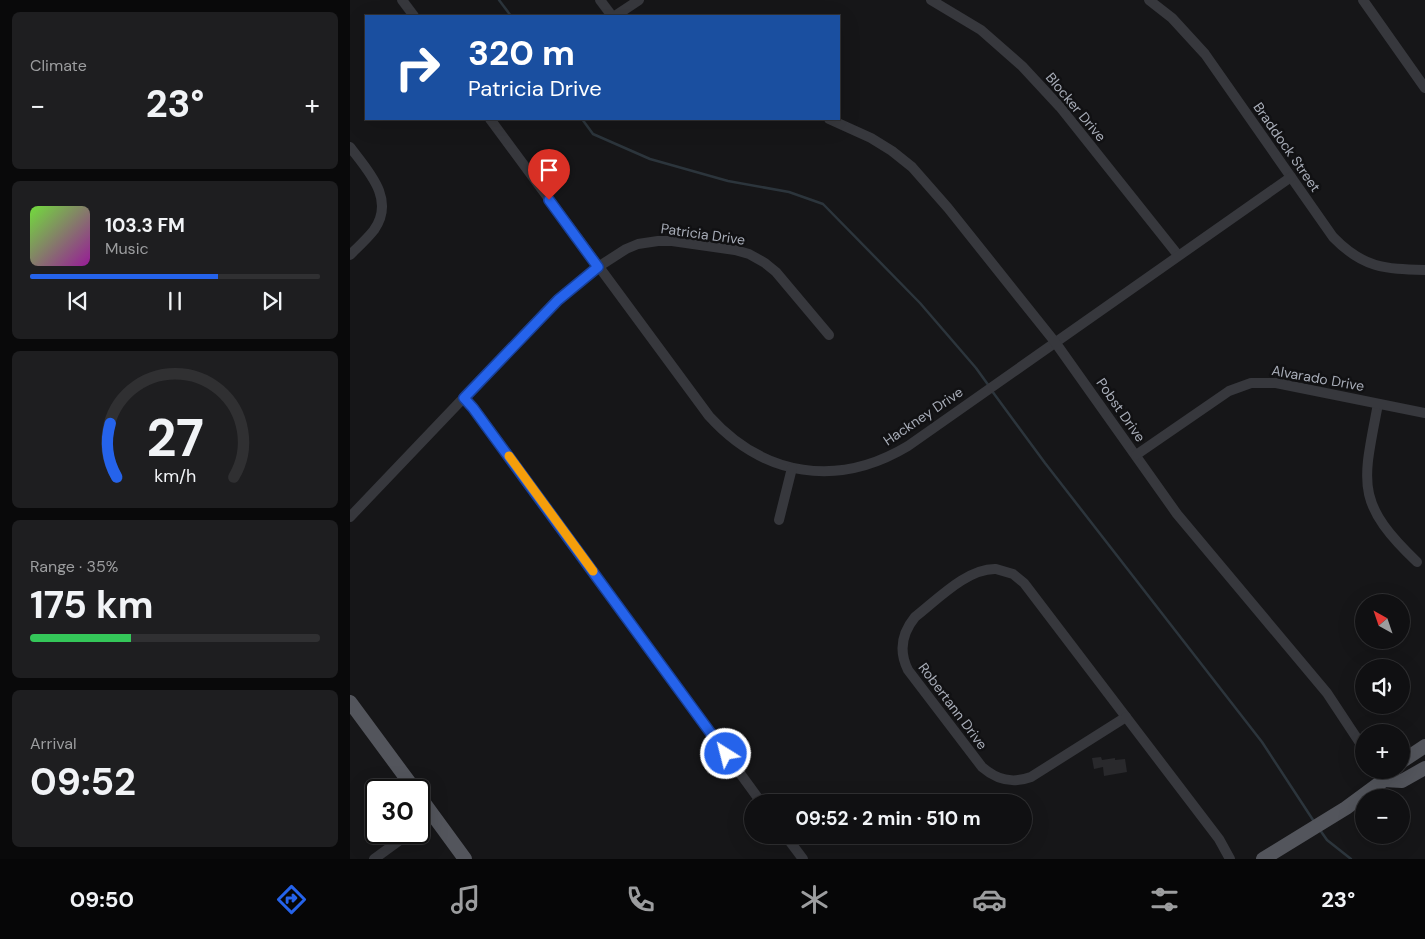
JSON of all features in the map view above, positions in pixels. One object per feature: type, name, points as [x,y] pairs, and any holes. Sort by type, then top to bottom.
[{"type":"main road","points":[[350,702],[407,779]]},
{"type":"main road","points":[[1410,756],[1425,746]]},
{"type":"main road","points":[[1410,777],[1425,768]]},
{"type":"main road","points":[[1263,859],[1330,818],[1377,779]]},
{"type":"main road","points":[[430,811],[465,859]]},
{"type":"street","points":[[402,0],[413,15]]},
{"type":"street","points":[[600,0],[613,15]]},
{"type":"street","points":[[616,15],[639,0]]},
{"type":"street","name":"Blocker Drive","points":[[931,0],[981,30],[1022,66],[1060,107],[1178,255]]},
{"type":"street","name":"Braddock Street","points":[[1149,0],[1172,18],[1205,54],[1333,236],[1346,250],[1370,264],[1383,268],[1425,270]]},
{"type":"street","points":[[1363,0],[1425,88]]},
{"type":"street","name":"Hackney Drive","points":[[491,120],[720,429],[749,450],[764,458],[792,468],[829,472],[845,470],[878,461],[908,446],[1291,177]]},
{"type":"street","name":"Pobst Drive","points":[[831,120],[871,138],[892,151],[912,167],[948,208],[1055,342],[1177,514],[1327,693],[1355,735]]},
{"type":"street","points":[[350,147],[376,181],[380,189],[382,207],[381,215],[373,232],[350,255]]},
{"type":"street","name":"Patricia Drive","points":[[350,517],[558,300],[598,267],[626,249],[650,242],[672,241],[735,250],[749,254],[776,272],[828,334]]},
{"type":"street","name":"Alvarado Drive","points":[[1136,455],[1229,391],[1251,383],[1276,383],[1425,414]]},
{"type":"street","points":[[464,398],[527,480],[755,794]]},
{"type":"street","points":[[1378,404],[1366,465],[1366,486],[1381,524],[1393,539],[1417,562]]},
{"type":"street","points":[[779,520],[792,468]]},
{"type":"street","name":"Robertann Drive","points":[[1126,717],[1031,777],[1015,781],[997,777],[982,767],[908,670],[902,654],[903,636],[915,617],[966,578],[982,570],[1005,570],[1013,574],[1024,583],[1219,839],[1230,859]]},
{"type":"street","points":[[374,859],[395,844]]},
{"type":"street","points":[[792,844],[803,859]]},
{"type":"building","points":[[1101,757],[1102,760],[1125,759],[1127,772],[1104,776],[1103,767],[1094,769],[1092,758]]},
{"type":"waterway","points":[[499,0],[510,15]]},
{"type":"waterway","points":[[583,120],[593,134],[650,159],[728,181],[789,192],[823,204],[920,303],[976,368],[989,386]]},
{"type":"waterway","points":[[992,391],[1045,463],[1262,742],[1315,823]]},
{"type":"waterway","points":[[1320,830],[1327,840],[1351,859]]},
{"type":"slow traffic","points":[[509,456],[593,571]]},
{"type":"route","points":[[549,200],[598,267],[568,290],[464,398],[527,480],[726,754]]}]
